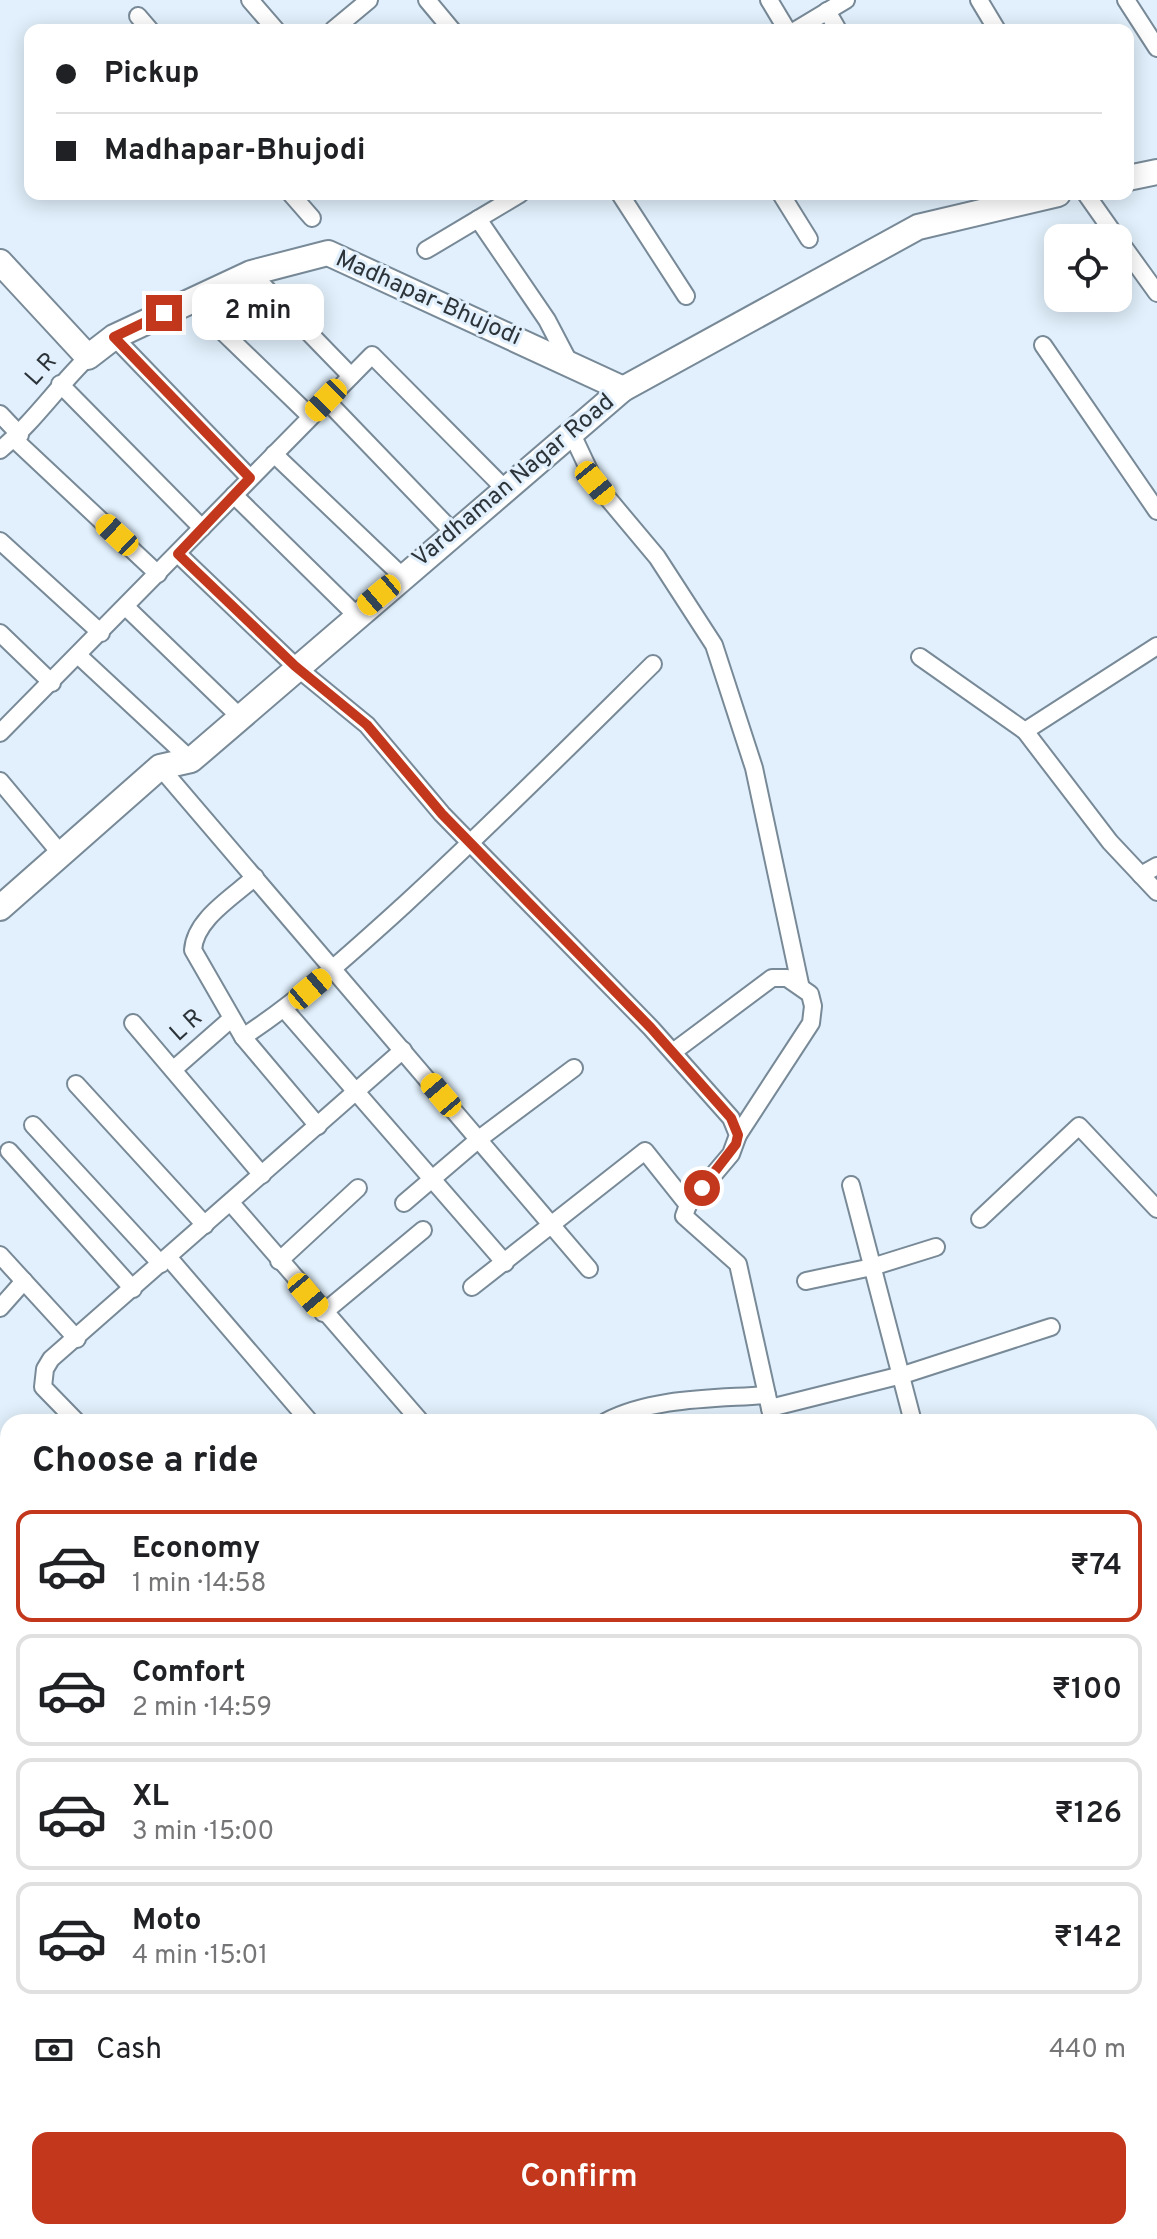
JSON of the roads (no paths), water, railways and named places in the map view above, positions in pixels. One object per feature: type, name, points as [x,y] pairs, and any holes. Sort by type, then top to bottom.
[{"type":"street","points":[[250,0],[271,24]]},
{"type":"street","points":[[340,24],[369,0]]},
{"type":"street","points":[[427,0],[447,24]]},
{"type":"street","points":[[769,0],[783,24]]},
{"type":"street","points":[[806,24],[846,0]]},
{"type":"street","points":[[979,0],[993,24]]},
{"type":"street","points":[[1126,0],[1157,48]]},
{"type":"street","points":[[827,11],[835,24]]},
{"type":"street","points":[[138,16],[145,24]]},
{"type":"street","points":[[1134,177],[1157,172]]},
{"type":"street","points":[[296,200],[312,218]]},
{"type":"street","points":[[426,250],[510,200]]},
{"type":"street","points":[[624,200],[686,296]]},
{"type":"street","points":[[785,200],[809,239]]},
{"type":"street","name":"Vardhaman Nagar Road","points":[[0,907],[160,767],[191,760],[295,666],[623,389],[918,227],[1033,200]]},
{"type":"street","points":[[1090,200],[1108,224]]},
{"type":"street","points":[[478,219],[547,320],[569,362]]},
{"type":"street","name":"Madhapar-Bhujodi","points":[[88,357],[114,337],[251,273],[328,253],[623,389]]},
{"type":"street","points":[[1132,258],[1157,293]]},
{"type":"street","points":[[0,262],[88,357]]},
{"type":"street","points":[[251,273],[351,376]]},
{"type":"street","points":[[190,300],[310,416]]},
{"type":"street","points":[[114,337],[250,478]]},
{"type":"street","points":[[1043,345],[1157,511]]},
{"type":"street","points":[[0,733],[127,608],[372,355],[505,489]]},
{"type":"street","name":"L R","points":[[0,450],[17,437],[60,384],[88,357]]},
{"type":"street","points":[[60,384],[202,528]]},
{"type":"street","points":[[326,400],[454,533]]},
{"type":"street","points":[[0,414],[17,437],[158,574]]},
{"type":"street","points":[[571,432],[595,483],[657,557],[714,645],[754,768],[800,984]]},
{"type":"street","points":[[274,454],[402,576]]},
{"type":"street","points":[[234,495],[356,615]]},
{"type":"street","points":[[0,541],[101,633]]},
{"type":"street","points":[[178,554],[295,666],[367,725],[471,844],[673,1052],[731,1118],[738,1135]]},
{"type":"street","points":[[127,608],[240,717]]},
{"type":"street","points":[[0,633],[52,683]]},
{"type":"street","points":[[1025,731],[1157,646]]},
{"type":"street","points":[[79,656],[191,760]]},
{"type":"street","points":[[920,657],[1025,731],[1110,842],[1157,892]]},
{"type":"street","points":[[243,1037],[285,1010],[471,844],[653,664]]},
{"type":"street","points":[[160,767],[589,1269]]},
{"type":"street","points":[[0,781],[61,854]]},
{"type":"street","points":[[1141,875],[1157,866]]},
{"type":"street","points":[[255,877],[203,924],[194,941],[197,958],[243,1037],[318,1126]]},
{"type":"street","points":[[673,1052],[772,978],[787,978],[800,984],[810,994],[813,1006],[811,1023],[738,1135],[731,1154],[688,1205],[684,1216],[738,1264],[770,1409]]},
{"type":"street","points":[[285,1010],[505,1263]]},
{"type":"street","name":"L R","points":[[174,1069],[231,1019]]},
{"type":"street","points":[[133,1023],[262,1175]]},
{"type":"street","points":[[68,1414],[48,1395],[42,1379],[51,1359],[403,1050]]},
{"type":"street","points":[[404,1203],[479,1139],[574,1068]]},
{"type":"street","points":[[76,1084],[205,1225]]},
{"type":"street","points":[[33,1125],[165,1261],[303,1414]]},
{"type":"street","points":[[980,1219],[1079,1126],[1157,1209]]},
{"type":"street","points":[[9,1151],[133,1289]]},
{"type":"street","points":[[472,1287],[645,1151],[688,1205]]},
{"type":"street","points":[[851,1185],[911,1414]]},
{"type":"street","points":[[279,1261],[358,1188]]},
{"type":"street","points":[[231,1203],[323,1313],[414,1414]]},
{"type":"street","points":[[323,1313],[423,1230]]},
{"type":"street","points":[[806,1281],[872,1267],[936,1247]]},
{"type":"street","points":[[0,1255],[77,1339]]},
{"type":"street","points":[[0,1308],[24,1281]]},
{"type":"street","points":[[621,1414],[663,1404],[770,1409],[900,1376],[1051,1327]]}]
